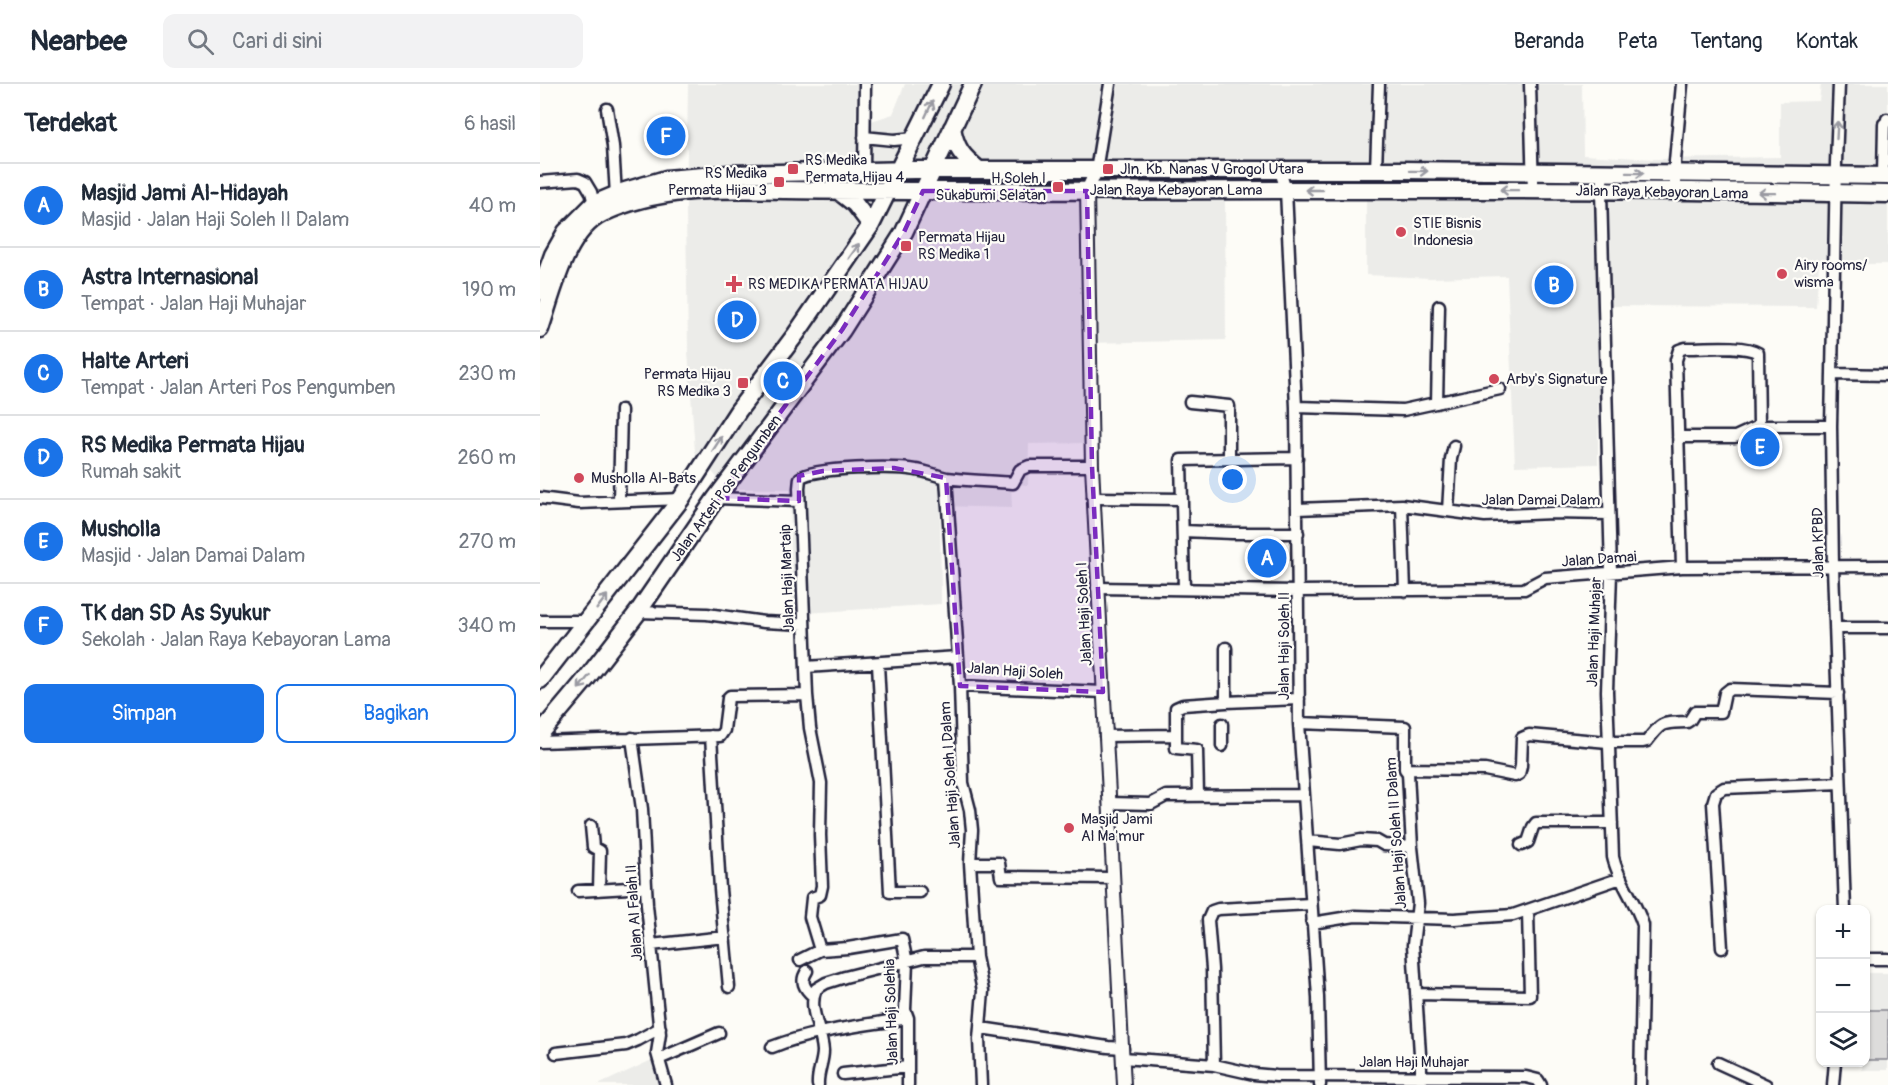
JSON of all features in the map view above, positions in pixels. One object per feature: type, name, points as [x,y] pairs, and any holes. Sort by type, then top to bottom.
[{"type":"main road","name":"Jalan Arteri Pos Pengumben","points":[[540,681],[681,499],[738,411],[796,334],[872,225],[941,84]]},
{"type":"main road","name":"Jalan Arteri Pos Pengumben","points":[[540,734],[638,612],[716,498],[842,330],[904,232],[973,84]]},
{"type":"main road","points":[[952,128],[955,144],[965,159],[979,170]]},
{"type":"main road","name":"Jalan Raya Kebayoran Lama","points":[[540,291],[553,255],[566,232],[594,204],[666,179],[729,174],[979,170],[1886,176]]},
{"type":"main road","points":[[1005,171],[1005,191]]},
{"type":"main road","points":[[1149,171],[1149,190]]},
{"type":"main road","points":[[1172,171],[1172,190]]},
{"type":"main road","points":[[1216,190],[1217,171]]},
{"type":"main road","points":[[1799,175],[1799,194]]},
{"type":"main road","name":"Jalan Raya Kebayoran Lama","points":[[540,329],[569,249],[583,227],[601,214],[646,198],[672,193],[729,190],[1533,190],[1888,194]]},
{"type":"main road","points":[[837,190],[855,204],[872,225]]},
{"type":"street","points":[[864,171],[865,84]]},
{"type":"street","points":[[1096,171],[1110,84]]},
{"type":"street","points":[[1376,171],[1379,84]]},
{"type":"street","points":[[1530,84],[1533,190]]},
{"type":"street","points":[[1675,192],[1682,84]]},
{"type":"street","name":"Jalan KPBD","points":[[1839,84],[1831,426],[1833,567],[1845,905]]},
{"type":"street","points":[[607,109],[613,146],[616,195]]},
{"type":"street","points":[[1886,176],[1884,124],[1887,119]]},
{"type":"street","points":[[864,137],[894,140],[915,138]]},
{"type":"street","name":"Jalan Haji Soleh I","points":[[1096,171],[1087,191],[1092,466],[1124,1085]]},
{"type":"street","name":"Jalan Haji Soleh II","points":[[1280,171],[1286,190],[1296,407],[1299,723],[1319,1025],[1320,1081]]},
{"type":"street","name":"Jalan Haji Muhajar","points":[[1603,173],[1601,191],[1611,573],[1607,691],[1608,742],[1613,857],[1643,925],[1640,1085]]},
{"type":"street","points":[[540,182],[578,179],[585,182],[594,204]]},
{"type":"street","points":[[1437,404],[1439,306]]},
{"type":"street","points":[[1682,567],[1677,352],[1685,348],[1749,349],[1758,353],[1759,426]]},
{"type":"street","points":[[1833,374],[1888,375]]},
{"type":"street","points":[[1296,407],[1403,411],[1500,389]]},
{"type":"street","points":[[1190,402],[1229,406],[1229,459]]},
{"type":"street","points":[[619,501],[621,410]]},
{"type":"street","points":[[1678,437],[1735,437],[1759,426],[1831,426]]},
{"type":"street","points":[[1448,511],[1454,446]]},
{"type":"street","points":[[1184,588],[1181,460],[1297,458]]},
{"type":"street","points":[[958,657],[946,478],[1013,483],[1020,470],[1029,466],[1092,466]]},
{"type":"street","name":"Jalan Haji Martaip","points":[[806,668],[799,501],[801,476],[823,471],[894,468],[916,470],[946,478]]},
{"type":"street","points":[[540,498],[579,503],[681,499]]},
{"type":"street","points":[[716,498],[799,501]]},
{"type":"street","points":[[1093,498],[1182,499]]},
{"type":"street","points":[[1402,505],[1405,591]]},
{"type":"street","name":"Jalan Damai Dalam","points":[[1297,509],[1402,505],[1485,516],[1552,513],[1609,514]]},
{"type":"street","points":[[1183,531],[1298,532]]},
{"type":"street","name":"Jalan Damai","points":[[1298,591],[1524,589],[1543,578],[1682,567],[1888,566]]},
{"type":"street","points":[[1097,588],[1298,591]]},
{"type":"street","points":[[638,612],[707,614],[764,622],[804,624]]},
{"type":"street","points":[[540,621],[587,621]]},
{"type":"street","points":[[1835,628],[1888,628]]},
{"type":"street","points":[[1226,648],[1226,702]]},
{"type":"street","name":"Jalan Haji Soleh","points":[[806,668],[958,657],[960,686],[1102,692]]},
{"type":"street","points":[[878,664],[890,892],[920,892]]},
{"type":"street","points":[[800,960],[820,950],[810,917],[812,898],[820,895],[822,886],[821,783],[810,728],[806,668]]},
{"type":"street","name":"Jalan Haji Soleh I Dalam","points":[[960,686],[963,783],[972,830],[970,863],[976,957],[982,991],[979,1039],[981,1085]]},
{"type":"street","points":[[1405,769],[1485,770],[1515,776],[1520,770],[1521,741],[1525,736],[1608,742],[1647,741],[1656,728],[1663,723],[1687,722],[1695,712],[1720,712],[1725,693],[1730,689],[1838,693]]},
{"type":"street","points":[[540,742],[720,736],[724,732],[730,696],[807,695]]},
{"type":"street","points":[[1198,795],[1197,750],[1176,748],[1176,708],[1178,706],[1299,699]]},
{"type":"street","name":"Jalan Haji Soleh II Dalam","points":[[1299,723],[1405,727],[1405,769],[1408,772],[1418,903],[1413,945],[1422,1081]]},
{"type":"street","points":[[1221,724],[1221,746]]},
{"type":"street","points":[[1105,736],[1176,735]]},
{"type":"street","points":[[711,736],[720,889],[729,987]]},
{"type":"street","name":"Jalan Al Falah II","points":[[632,738],[642,809],[646,886],[660,1028],[657,1053],[666,1085]]},
{"type":"street","points":[[1722,948],[1713,804],[1716,794],[1724,788],[1840,783]]},
{"type":"street","points":[[1109,804],[1151,804],[1166,796],[1304,795]]},
{"type":"street","points":[[1521,845],[1528,842],[1536,823],[1612,823]]},
{"type":"street","points":[[591,826],[593,847],[600,850],[599,890]]},
{"type":"street","points":[[1308,841],[1340,844],[1361,840],[1377,841],[1384,845],[1412,847]]},
{"type":"street","name":"Jalan Haji Soleh I Dalam","points":[[970,863],[999,862],[1001,876],[1113,878]]},
{"type":"street","points":[[1312,923],[1355,916],[1454,920],[1513,915],[1621,878]]},
{"type":"street","points":[[578,891],[646,886]]},
{"type":"street","points":[[1214,1065],[1209,915],[1214,909],[1311,904]]},
{"type":"street","points":[[1416,994],[1530,996],[1528,911]]},
{"type":"street","points":[[651,945],[725,937]]},
{"type":"street","name":"Jalan Haji Solehia","points":[[820,950],[902,939],[907,962],[905,1010],[908,1018],[908,1085]]},
{"type":"street","points":[[818,1085],[817,1075],[823,1053],[813,996],[816,989],[826,983],[924,957],[976,957]]},
{"type":"street","points":[[1870,959],[1888,959]]},
{"type":"street","points":[[807,971],[803,977],[804,984],[813,996]]},
{"type":"street","points":[[772,1047],[820,1033],[908,1018]]},
{"type":"street","points":[[556,1053],[626,1045],[660,1028]]},
{"type":"street","points":[[981,1028],[1108,1047],[1123,1053],[1214,1065],[1254,1074],[1320,1081]]},
{"type":"street","points":[[659,1059],[718,1033]]},
{"type":"street","points":[[1718,1063],[1766,1085]]},
{"type":"street","points":[[843,1074],[908,1067]]},
{"type":"street","points":[[1833,1085],[1835,1067]]},
{"type":"street","name":"Jalan Haji Muhajar","points":[[1320,1081],[1422,1081],[1526,1077],[1538,1080],[1541,1085]]},
{"type":"highlighted area","points":[[923,191],[1087,191],[1092,466],[1103,692],[960,686],[946,478],[894,468],[823,471],[799,476],[799,501],[716,498],[842,330],[904,232]]},
{"type":"shaded area","points":[[688,84],[857,84],[856,126],[893,114],[905,84],[1582,84],[1583,155],[1656,159],[1780,157],[1780,102],[1819,101],[1821,84],[1888,84],[1888,264],[1819,264],[1816,307],[1598,306],[1598,464],[1515,466],[1507,276],[1431,278],[1366,275],[1366,200],[1225,200],[1226,340],[1086,343],[1088,443],[1029,444],[1028,485],[1011,484],[1012,508],[940,506],[941,604],[792,614],[790,489],[727,489],[695,452],[688,351],[686,212]]},
{"type":"shaded area","points":[[1870,973],[1888,973],[1888,1070],[1862,1070],[1862,1067],[1870,1067]]},
{"type":"shaded area","points":[[1870,1010],[1888,1010],[1888,1060],[1870,1060]]},
{"type":"shaded area","points":[[654,1059],[666,1085],[598,1085]]},
{"type":"place","name":"TK dan SD As Syukur","points":[[666,136]]},
{"type":"place","name":"RS Medika Permata Hijau 4","points":[[793,169]]},
{"type":"place","name":"Jln. Kb. Nanas V Grogol Utara","points":[[1108,169]]},
{"type":"place","name":"RS Medika Permata Hijau 3","points":[[779,182]]},
{"type":"place","name":"H Soleh I Sukabumi Selatan","points":[[1058,187]]},
{"type":"place","name":"STIE Bisnis Indonesia","points":[[1401,232]]},
{"type":"place","name":"Permata Hijau RS Medika 1","points":[[906,246]]},
{"type":"place","name":"Airy rooms/ wisma","points":[[1782,274]]},
{"type":"place","name":"RS MEDIKA PERMATA HIJAU","points":[[734,284]]},
{"type":"place","name":"Astra Internasional","points":[[1554,285]]},
{"type":"place","name":"RS Medika Permata Hijau","points":[[737,320]]},
{"type":"place","name":"Arby's Signature","points":[[1494,379]]},
{"type":"place","name":"Halte Arteri","points":[[783,381]]},
{"type":"place","name":"Permata Hijau RS Medika 3","points":[[743,383]]},
{"type":"place","name":"Musholla","points":[[1760,447]]},
{"type":"place","name":"Musholla Al-Bats","points":[[579,478]]},
{"type":"place","name":"Masjid Jami Al-Hidayah","points":[[1267,558]]},
{"type":"place","name":"Masjid Jami Al Ma'mur","points":[[1069,828]]}]
